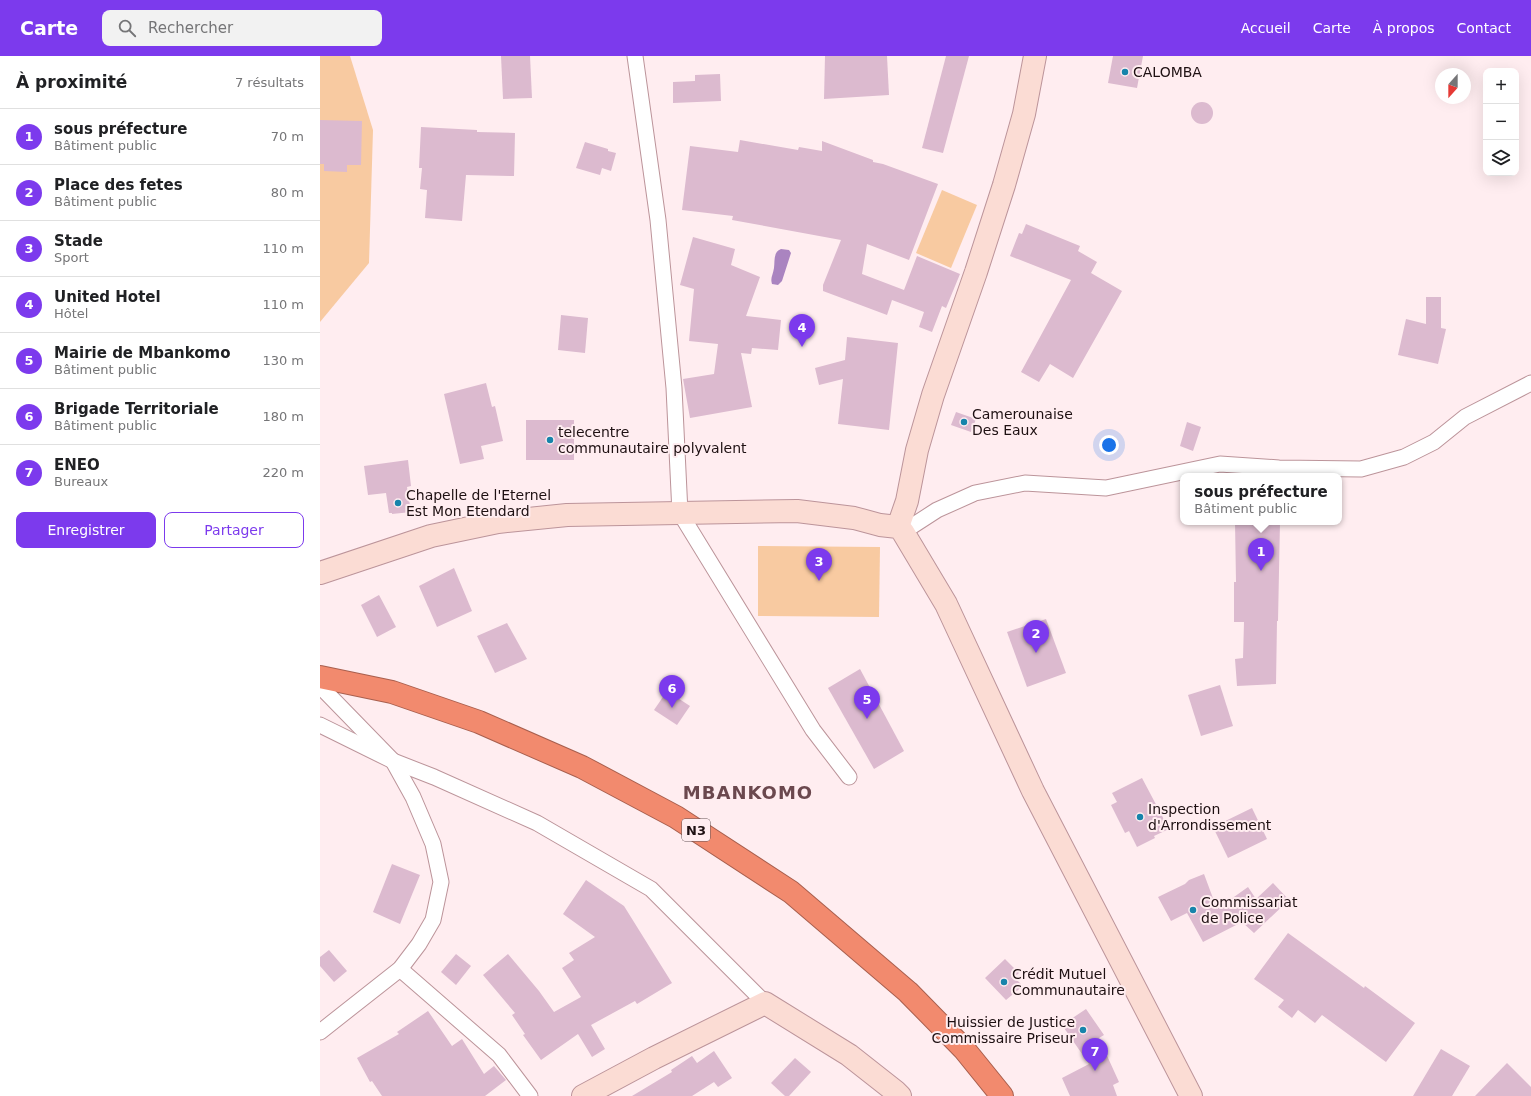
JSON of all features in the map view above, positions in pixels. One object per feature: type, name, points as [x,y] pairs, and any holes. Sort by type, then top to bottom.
[{"type":"highway","name":"N3","points":[[320,677],[392,692],[479,722],[582,767],[676,817],[791,892],[908,992],[964,1049],[1002,1096]]},
{"type":"street","points":[[635,56],[658,228],[674,388],[680,513],[813,730],[849,778]]},
{"type":"street","points":[[1035,56],[1024,114],[1004,185],[976,272],[933,395],[917,450],[900,529],[946,604],[1033,791],[1190,1096]]},
{"type":"street","points":[[320,573],[431,536],[498,522],[568,515],[797,511],[854,518],[900,529],[975,493],[1025,483],[1106,488],[1220,464],[1279,468],[1361,469],[1404,457],[1434,442],[1465,417],[1531,383]]},
{"type":"street","points":[[320,686],[393,761],[413,797],[434,844],[441,882],[433,920],[420,944],[400,969],[320,1032]]},
{"type":"street","points":[[320,725],[393,761],[434,777],[538,823],[651,889],[765,1003],[849,1055],[900,1096]]},
{"type":"street","points":[[400,969],[499,1055],[530,1096]]},
{"type":"street","points":[[583,1096],[654,1058],[765,1003]]},
{"type":"shaded area","points":[[320,56],[350,56],[373,130],[369,263],[320,322]]},
{"type":"shaded area","points":[[942,190],[977,205],[951,268],[916,253]]},
{"type":"shaded area","points":[[778,250],[789,250],[791,253],[782,281],[778,285],[772,284],[771,278],[775,257]]},
{"type":"shaded area","points":[[758,546],[880,547],[879,617],[758,616]]},
{"type":"building","points":[[501,56],[530,56],[532,98],[503,99]]},
{"type":"building","points":[[825,56],[887,56],[889,95],[824,99]]},
{"type":"building","points":[[946,56],[969,56],[943,153],[922,148]]},
{"type":"building","name":"CALOMBA","points":[[1113,56],[1143,56],[1137,88],[1108,83]]},
{"type":"building","points":[[720,74],[721,101],[673,103],[673,82],[695,81],[695,75]]},
{"type":"building","points":[[1202,102],[1210,105],[1213,113],[1210,121],[1202,124],[1194,121],[1191,113],[1194,105]]},
{"type":"building","points":[[320,120],[362,121],[361,165],[347,165],[347,172],[324,171],[324,164],[320,164]]},
{"type":"building","points":[[421,127],[477,130],[477,132],[515,133],[514,176],[466,175],[462,221],[425,218],[427,190],[420,189],[422,168],[419,168]]},
{"type":"building","points":[[740,140],[798,150],[799,147],[822,151],[822,141],[873,160],[873,162],[883,164],[938,184],[909,260],[867,244],[862,274],[904,290],[917,256],[960,274],[946,308],[942,306],[932,332],[919,327],[924,312],[892,300],[887,315],[823,291],[823,285],[841,240],[732,220],[733,216],[682,210],[690,146],[738,152]]},
{"type":"building","points":[[585,142],[616,153],[611,171],[602,168],[600,175],[576,168]]},
{"type":"building","points":[[1026,224],[1080,246],[1078,251],[1097,262],[1091,273],[1122,291],[1073,378],[1050,364],[1039,382],[1021,372],[1071,280],[1010,256],[1019,233],[1022,234]]},
{"type":"building","points":[[693,237],[735,249],[731,265],[760,277],[746,316],[781,320],[778,350],[752,348],[751,354],[741,353],[752,407],[690,418],[683,379],[714,374],[718,344],[689,341],[694,289],[680,285]]},
{"type":"building","points":[[1426,297],[1441,297],[1441,328],[1446,329],[1438,364],[1398,355],[1406,319],[1426,324]]},
{"type":"building","points":[[561,315],[588,318],[585,353],[558,350]]},
{"type":"building","points":[[847,337],[898,343],[889,430],[838,424],[843,379],[819,385],[815,368],[845,360]]},
{"type":"building","points":[[486,383],[492,407],[495,406],[503,441],[481,446],[484,459],[460,464],[444,394]]},
{"type":"building","name":"Camerounaise Des Eaux","points":[[956,412],[976,419],[971,432],[951,425]]},
{"type":"building","name":"telecentre communautaire polyvalent","points":[[526,420],[574,420],[574,460],[526,460]]},
{"type":"building","points":[[1187,422],[1201,427],[1193,451],[1180,446]]},
{"type":"building","points":[[408,460],[411,486],[407,487],[411,512],[392,514],[389,513],[386,493],[368,495],[364,466]]},
{"type":"building","points":[[1235,525],[1280,525],[1276,684],[1237,686],[1235,659],[1243,658],[1244,622],[1234,622],[1234,582],[1236,582]]},
{"type":"building","points":[[454,568],[472,611],[437,627],[419,586]]},
{"type":"building","points":[[379,595],[396,627],[377,637],[361,605]]},
{"type":"building","points":[[1046,619],[1066,673],[1027,687],[1007,632]]},
{"type":"building","points":[[507,623],[527,659],[495,673],[477,636]]},
{"type":"building","points":[[860,669],[904,751],[874,769],[828,688]]},
{"type":"building","points":[[1220,685],[1233,726],[1201,736],[1188,695]]},
{"type":"building","points":[[667,691],[690,706],[677,725],[654,710]]},
{"type":"building","name":"Inspection d'Arrondissement","points":[[1142,778],[1169,829],[1154,836],[1155,838],[1137,847],[1129,831],[1125,833],[1111,805],[1117,802],[1112,793]]},
{"type":"building","points":[[1252,808],[1267,839],[1228,858],[1213,827]]},
{"type":"building","points":[[392,864],[420,875],[400,924],[373,912]]},
{"type":"building","points":[[1204,874],[1217,909],[1248,887],[1256,899],[1273,883],[1289,900],[1254,933],[1242,922],[1203,942],[1187,913],[1171,921],[1158,897],[1185,884],[1189,880]]},
{"type":"building","points":[[586,880],[624,906],[672,983],[637,1004],[635,1001],[591,1025],[605,1049],[592,1057],[578,1034],[541,1060],[523,1035],[525,1034],[512,1015],[515,1013],[483,975],[508,954],[539,991],[554,1012],[581,997],[562,968],[574,960],[569,953],[595,937],[563,914]]},
{"type":"building","points":[[1288,933],[1364,988],[1365,986],[1415,1023],[1386,1062],[1322,1015],[1315,1023],[1298,1010],[1292,1018],[1278,1007],[1284,1000],[1254,979]]},
{"type":"building","points":[[329,950],[347,971],[334,982],[320,966],[320,957]]},
{"type":"building","points":[[456,954],[471,966],[456,985],[441,972]]},
{"type":"building","name":"Crédit Mutuel Communautaire","points":[[1005,959],[1019,973],[1014,977],[1023,986],[1006,1000],[985,978]]},
{"type":"building","points":[[1086,1009],[1104,1035],[1099,1038],[1119,1082],[1113,1085],[1117,1096],[1070,1096],[1062,1078],[1089,1064],[1062,1025]]},
{"type":"building","points":[[428,1011],[452,1046],[462,1039],[484,1074],[494,1066],[506,1080],[485,1096],[382,1096],[372,1081],[370,1082],[357,1058],[399,1034],[397,1032]]},
{"type":"building","points":[[1441,1049],[1470,1066],[1452,1096],[1413,1096]]},
{"type":"building","points":[[714,1051],[732,1078],[718,1087],[714,1082],[692,1096],[632,1096],[672,1072],[671,1070],[692,1056],[697,1063]]},
{"type":"building","points":[[795,1058],[811,1072],[789,1096],[785,1096],[771,1083]]},
{"type":"building","points":[[1507,1063],[1531,1087],[1531,1096],[1475,1096]]},
{"type":"place","name":"CALOMBA","points":[[1125,72]]},
{"type":"place","name":"United Hotel","points":[[802,347]]},
{"type":"place","name":"Camerounaise Des Eaux","points":[[964,422]]},
{"type":"place","name":"telecentre communautaire polyvalent","points":[[550,440]]},
{"type":"place","name":"Chapelle de l'Eternel Est Mon Etendard","points":[[398,503]]},
{"type":"place","name":"sous préfecture","points":[[1261,571]]},
{"type":"place","name":"Stade","points":[[819,581]]},
{"type":"place","name":"Place des fetes","points":[[1036,653]]},
{"type":"place","name":"Brigade Territoriale","points":[[672,708]]},
{"type":"place","name":"Mairie de Mbankomo","points":[[867,719]]},
{"type":"place","name":"Inspection d'Arrondissement","points":[[1140,817]]},
{"type":"place","name":"Commissariat de Police","points":[[1193,910]]},
{"type":"place","name":"Crédit Mutuel Communautaire","points":[[1004,982]]},
{"type":"place","name":"Huissier de Justice Commissaire Priseur","points":[[1083,1030]]},
{"type":"place","name":"ENEO","points":[[1095,1071]]},
{"type":"district","name":"MBANKOMO","points":[[748,793]]}]
